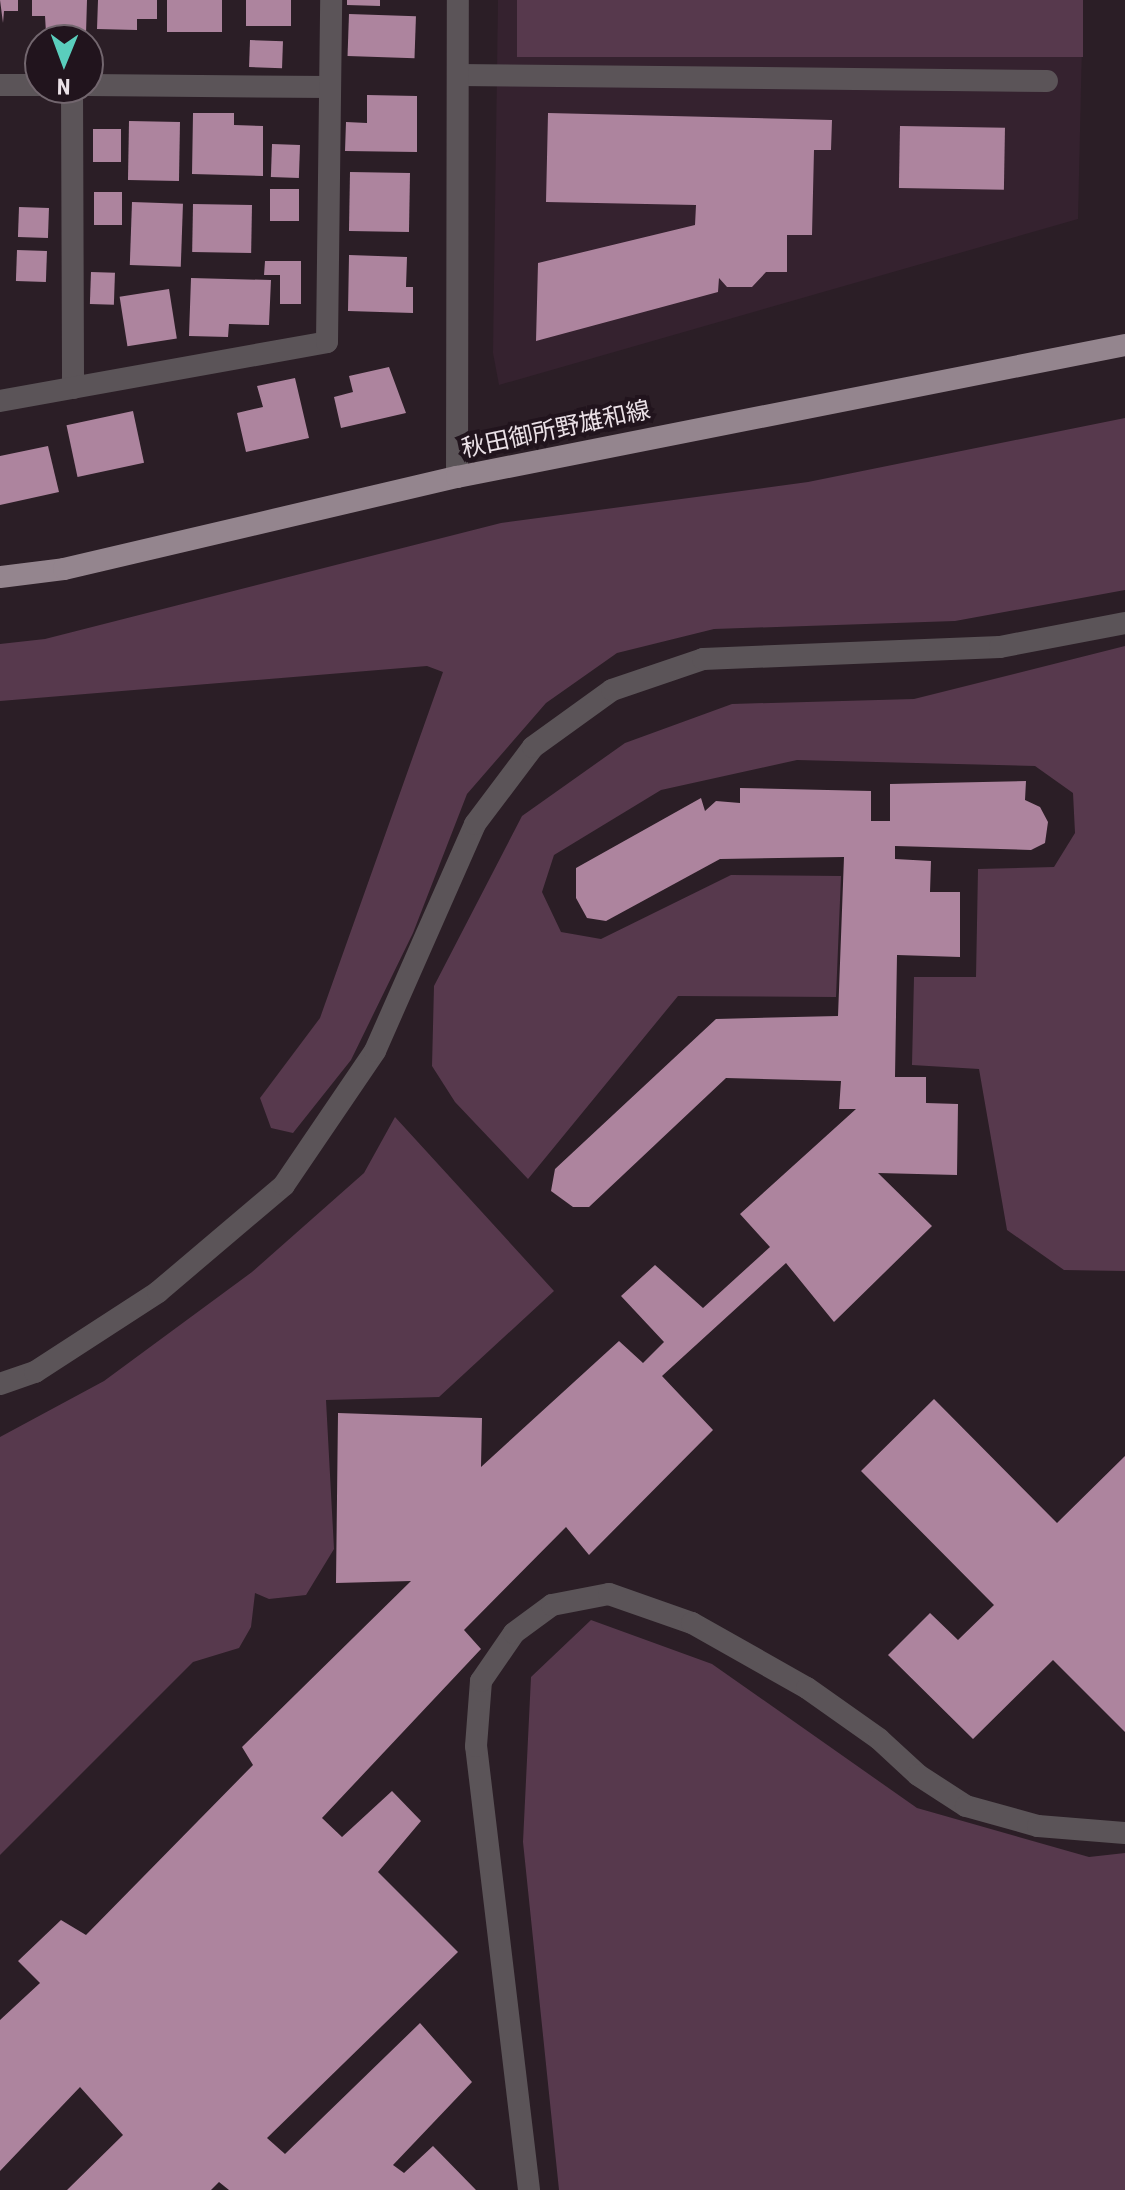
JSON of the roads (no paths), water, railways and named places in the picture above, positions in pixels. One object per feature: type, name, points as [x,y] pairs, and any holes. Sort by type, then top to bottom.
[{"type":"main road","name":"秋田御所野雄和線","points":[[0,577],[64,569],[457,477],[1125,345]]},
{"type":"street","points":[[0,401],[327,342],[331,0]]},
{"type":"street","points":[[457,477],[458,0]]},
{"type":"street","points":[[458,75],[1047,81]]},
{"type":"street","points":[[0,85],[24,85]]},
{"type":"street","points":[[104,85],[330,87]]},
{"type":"street","points":[[72,104],[73,388]]},
{"type":"street","points":[[0,1384],[35,1372],[158,1292],[284,1185],[375,1051],[475,824],[533,747],[612,690],[703,659],[1000,647],[1125,623]]},
{"type":"street","points":[[529,2190],[476,1746],[481,1681],[514,1633],[552,1605],[609,1594],[692,1623],[807,1688],[879,1739],[918,1775],[966,1806],[1038,1826],[1125,1833]]}]
